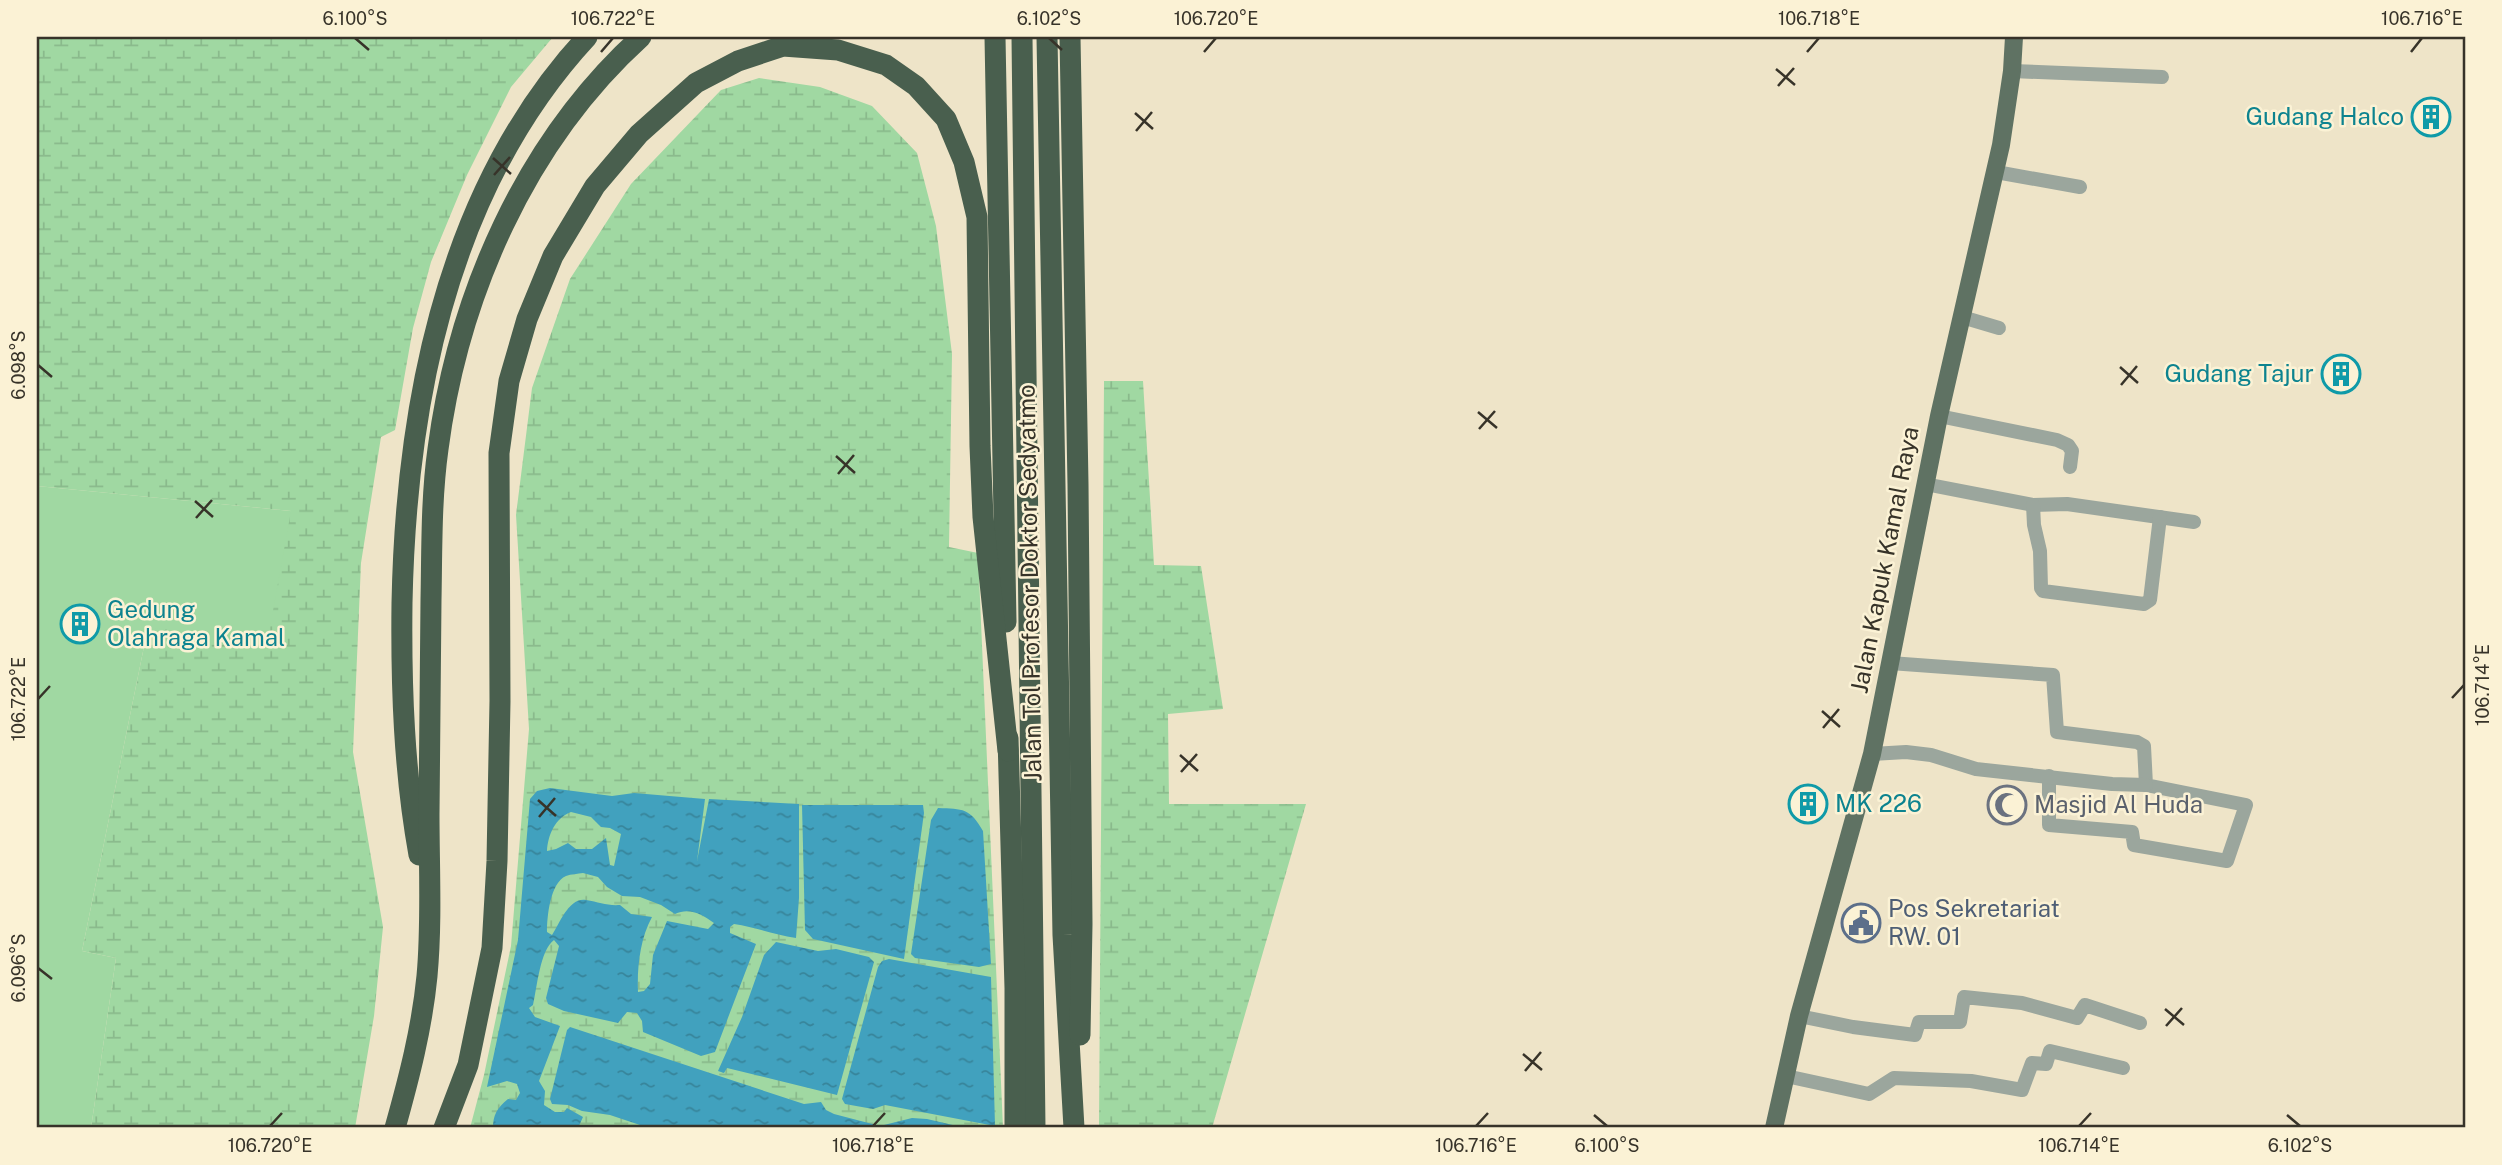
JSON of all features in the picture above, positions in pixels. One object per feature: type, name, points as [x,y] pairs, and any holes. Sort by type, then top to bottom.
[{"type":"highway","points":[[428,935],[423,879],[408,785],[402,699],[403,560],[415,427],[442,306],[471,222],[512,140],[558,72],[587,37]]},
{"type":"highway","points":[[395,1128],[415,1056],[427,975],[432,531],[438,452],[452,376],[476,293],[511,208],[573,112],[641,37]]},
{"type":"highway","name":"Jalan Tol Profesor Doktor Sedyatmo","points":[[995,37],[1016,1128]]},
{"type":"highway","name":"Jalan Tol Profesor Doktor Sedyatmo","points":[[1022,37],[1035,1128]]},
{"type":"highway","name":"Jalan Tol Profesor Doktor Sedyatmo","points":[[1047,37],[1063,934],[1068,1048],[1076,1128]]},
{"type":"highway","name":"Jalan Tol Profesor Doktor Sedyatmo","points":[[1070,37],[1082,924],[1076,1128]]},
{"type":"highway","points":[[444,1128],[468,1065],[492,948],[498,861],[499,453],[509,381],[527,319],[553,256],[595,186],[639,134],[696,83],[738,61],[783,46],[838,50],[886,65],[916,86],[946,119],[964,162],[977,217],[983,505],[1008,751]]},
{"type":"main road","name":"Jalan Kapuk Kamal Raya","points":[[1774,1128],[1799,1016],[1872,754],[1939,415],[1996,172],[2012,71],[2014,37]]},
{"type":"street","points":[[2012,71],[2162,77]]},
{"type":"street","points":[[1996,172],[2080,187]]},
{"type":"street","points":[[1962,317],[1999,328]]},
{"type":"street","points":[[1939,415],[2057,440],[2068,445],[2072,451],[2070,467]]},
{"type":"street","points":[[1925,484],[2033,505],[2067,504],[2194,522]]},
{"type":"street","points":[[2033,505],[2043,591],[2144,604],[2150,600],[2160,517]]},
{"type":"street","points":[[1891,663],[2053,675],[2057,732],[2137,742],[2144,746],[2146,785]]},
{"type":"street","points":[[1872,754],[1906,752],[1931,755],[1976,769],[2049,776],[2112,784],[2146,785],[2245,804],[2227,861],[2134,845],[2132,832],[2049,825],[2049,776]]},
{"type":"street","points":[[1799,1016],[1853,1027],[1915,1035],[1919,1022],[1960,1022],[1964,997],[2022,1003],[2077,1018],[2085,1005],[2140,1023]]},
{"type":"street","points":[[1786,1076],[1869,1094],[1894,1078],[1972,1081],[2022,1090],[2032,1062],[2046,1064],[2050,1051],[2123,1068]]},
{"type":"green space","points":[[37,37],[553,37],[511,87],[467,175],[431,262],[413,328],[395,430],[381,437],[361,563],[353,752],[383,927],[374,1016],[355,1128],[91,1128],[116,958],[82,951],[148,627],[291,511],[37,486]]},
{"type":"green space","points":[[759,78],[820,87],[872,106],[917,153],[936,226],[952,354],[949,547],[978,553],[1003,1128],[470,1128],[511,946],[529,729],[516,515],[532,388],[570,279],[631,184],[721,90]]},
{"type":"green space","points":[[1104,381],[1143,381],[1154,565],[1201,566],[1223,709],[1168,714],[1169,804],[1306,804],[1212,1128],[1099,1128]]},
{"type":"green space","points":[[37,486],[291,511],[267,644],[148,627],[82,951],[116,958],[91,1128],[37,1128]]},
{"type":"water","points":[[550,788],[612,796],[634,793],[705,799],[697,861],[709,799],[799,804],[799,898],[796,938],[734,924],[730,927],[730,933],[756,944],[715,1052],[701,1056],[643,1032],[642,1021],[637,1013],[627,1012],[618,1023],[564,1011],[548,1004],[546,998],[559,946],[554,940],[545,952],[533,1005],[529,1008],[535,1017],[560,1026],[539,1081],[545,1091],[544,1105],[555,1112],[564,1112],[567,1108],[583,1117],[578,1128],[493,1128],[498,1109],[508,1099],[516,1100],[520,1093],[517,1084],[507,1081],[487,1087],[518,940],[530,799],[537,791]],"holes":[[[571,812],[591,817],[601,827],[621,834],[614,866],[610,865],[606,838],[592,849],[576,849],[568,843],[547,851],[553,828],[561,818]],[[583,873],[598,877],[607,887],[622,896],[640,897],[675,914],[695,912],[714,923],[708,929],[667,921],[653,955],[650,984],[644,991],[638,992],[640,953],[652,917],[631,914],[620,905],[580,900],[570,907],[552,935],[547,932],[549,910],[556,886],[566,876]]]},
{"type":"water","points":[[802,805],[923,805],[904,959],[813,939],[805,930]]},
{"type":"water","points":[[938,808],[965,811],[983,831],[991,964],[979,967],[915,958],[911,954],[931,820]]},
{"type":"water","points":[[776,942],[818,951],[836,949],[869,957],[874,962],[837,1095],[727,1068],[724,1073],[718,1071],[742,1017],[764,955]]},
{"type":"water","points":[[889,959],[991,977],[995,1126],[885,1105],[873,1109],[845,1104],[842,1099],[878,967],[882,961]]},
{"type":"water","points":[[570,1027],[804,1104],[821,1102],[826,1110],[834,1114],[880,1126],[912,1118],[927,1119],[957,1128],[649,1128],[610,1115],[552,1104],[550,1099]]},
{"type":"place","name":"Gudang Halco","points":[[2431,117]]},
{"type":"place","name":"Gudang Tajur","points":[[2341,374]]},
{"type":"place","name":"Gedung Olahraga Kamal","points":[[80,624]]},
{"type":"place","name":"MK 226","points":[[1808,804]]},
{"type":"place","name":"Masjid Al Huda","points":[[2007,805]]},
{"type":"place","name":"Pos Sekretariat RW. 01","points":[[1861,923]]}]
